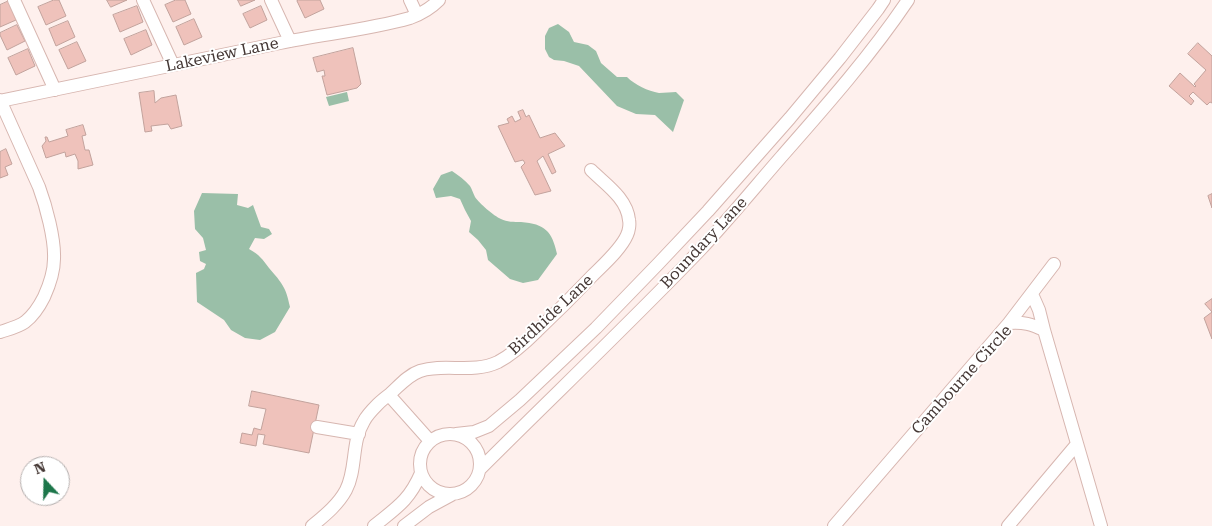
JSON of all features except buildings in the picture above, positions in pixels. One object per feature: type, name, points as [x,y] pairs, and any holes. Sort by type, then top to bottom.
[{"type":"street","points":[[14,0],[55,90]]},
{"type":"street","points":[[143,0],[173,65]]},
{"type":"street","points":[[271,0],[290,41]]},
{"type":"street","points":[[410,0],[417,15]]},
{"type":"street","name":"Lakeview Lane","points":[[0,100],[290,41],[376,26],[417,15],[427,10],[439,0]]},
{"type":"street","name":"Boundary Lane","points":[[456,434],[474,432],[489,426],[520,400],[596,328],[714,204],[790,118],[840,58],[884,0]]},
{"type":"street","name":"Boundary Lane","points":[[480,469],[701,248],[866,57],[908,0]]},
{"type":"street","points":[[0,100],[44,200],[54,258],[48,288],[36,312],[27,321],[0,332]]},
{"type":"street","name":"Birdhide Lane","points":[[312,526],[340,500],[346,491],[359,434],[364,421],[378,404],[408,378],[420,371],[438,368],[472,369],[484,367],[510,355],[551,318],[609,259],[627,234],[629,220],[622,201],[591,170]]},
{"type":"street","points":[[1009,323],[1054,264]]},
{"type":"street","points":[[1032,294],[1039,310],[1101,526]]},
{"type":"street","name":"Cambourne Circle","points":[[834,526],[1009,323],[1022,322],[1044,330]]},
{"type":"street","points":[[389,395],[430,441]]},
{"type":"street","points":[[317,427],[359,434]]},
{"type":"street","points":[[404,526],[428,507],[470,486],[476,478],[480,469],[478,451],[465,437],[456,434],[445,434],[435,437],[427,444],[421,452],[419,463],[421,473],[426,482],[434,489],[443,493],[453,494]]},
{"type":"street","points":[[1008,526],[1077,444]]},
{"type":"street","points":[[374,526],[408,497],[421,473]]},
{"type":"shaded area","points":[[558,24],[569,32],[574,42],[588,45],[596,51],[601,63],[617,77],[627,77],[638,85],[655,92],[676,92],[684,100],[673,132],[655,115],[636,114],[617,106],[579,66],[549,57],[545,49],[545,36],[549,28]]},
{"type":"shaded area","points":[[347,92],[349,101],[329,106],[326,97]]},
{"type":"shaded area","points":[[452,171],[470,186],[480,203],[498,217],[503,220],[536,225],[542,227],[550,234],[557,254],[538,280],[523,283],[510,279],[488,260],[486,250],[469,232],[471,221],[460,199],[451,196],[436,198],[433,189],[441,175]]},
{"type":"shaded area","points":[[202,193],[238,194],[237,205],[248,208],[253,205],[261,227],[269,229],[272,234],[264,239],[255,238],[249,249],[260,257],[280,282],[287,295],[290,307],[275,332],[260,340],[245,338],[231,330],[224,320],[197,302],[196,273],[204,269],[206,264],[200,261],[199,252],[206,250],[203,238],[195,229],[194,211]]}]
